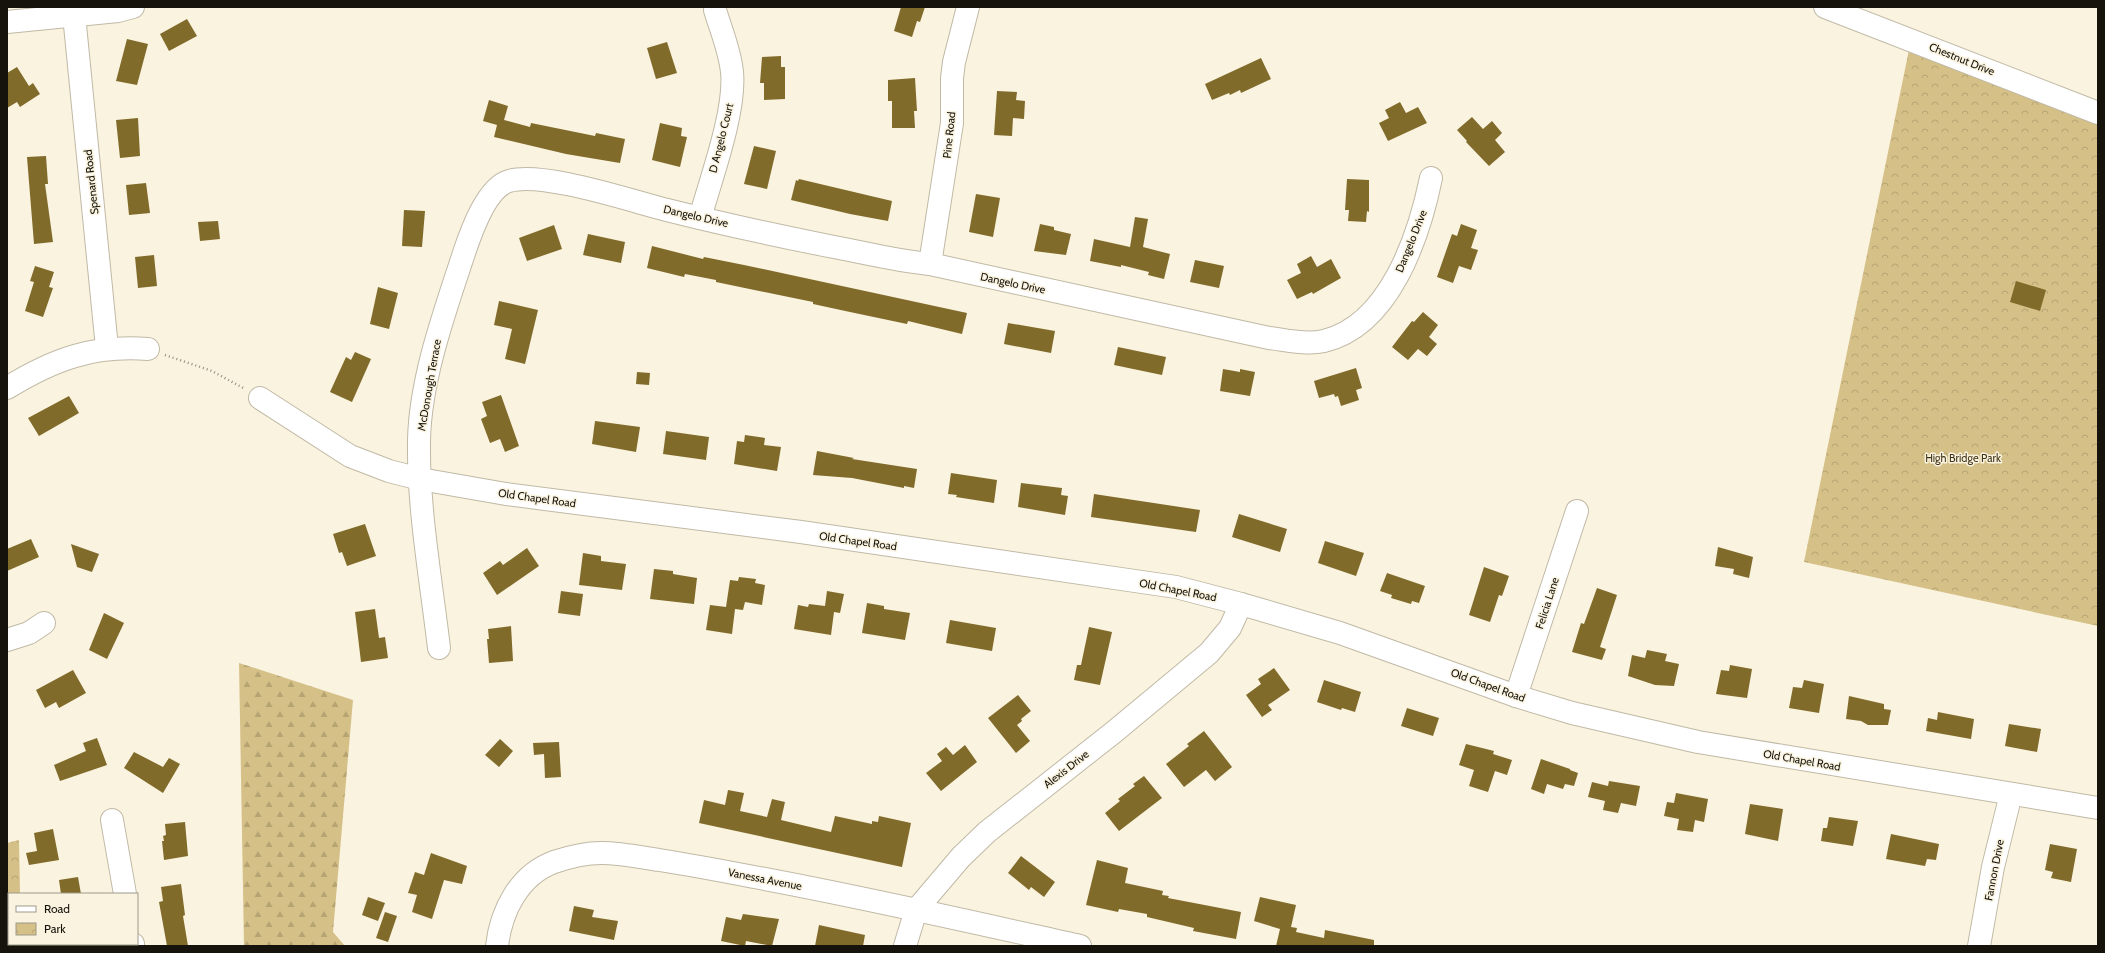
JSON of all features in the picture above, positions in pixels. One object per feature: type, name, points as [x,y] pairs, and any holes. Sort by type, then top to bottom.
[{"type":"street","points":[[7,22],[118,11],[133,7]]},
{"type":"street","name":"Pine Road","points":[[930,264],[952,123],[952,78],[954,62],[968,7]]},
{"type":"street","name":"Chestnut Drive","points":[[1825,7],[2098,113]]},
{"type":"street","name":"D Angelo Court","points":[[700,218],[728,116],[731,95],[732,72],[715,10]]},
{"type":"street","name":"Spenard Road","points":[[74,15],[107,348]]},
{"type":"street","name":"Dangelo Drive","points":[[502,184],[520,179],[559,183],[700,218],[899,260],[930,264],[1269,338],[1298,342],[1318,342],[1336,337],[1359,324],[1382,299],[1402,267],[1426,204],[1431,178]]},
{"type":"street","name":"McDonough Terrace","points":[[439,648],[420,480],[419,439],[428,374],[436,337],[477,220],[488,200],[502,184]]},
{"type":"street","points":[[7,388],[57,362],[78,355],[107,348],[148,348]]},
{"type":"street","name":"Old Chapel Road","points":[[260,398],[350,456],[389,471],[420,480],[506,494],[801,532],[1160,585],[1240,604],[1401,654],[1516,696],[1572,713],[1698,742],[2098,808]]},
{"type":"street","name":"Felicia Lane","points":[[1516,696],[1577,511]]},
{"type":"street","name":"Alexis Drive","points":[[905,946],[916,910],[961,857],[987,832],[1114,732],[1209,653],[1230,628],[1240,604]]},
{"type":"street","points":[[7,640],[29,633],[44,623]]},
{"type":"street","name":"Fannon Drive","points":[[1979,946],[1993,867],[2011,794]]},
{"type":"street","points":[[112,820],[125,893]]},
{"type":"street","name":"Vanessa Avenue","points":[[497,946],[498,933],[510,902],[516,891],[525,881],[552,863],[576,856],[595,853],[631,855],[676,862],[809,887],[1080,946]]},
{"type":"path","points":[[148,348],[212,371],[260,398]]},
{"type":"green space","name":"High Bridge Park","points":[[1910,45],[2098,117],[2098,626],[1804,562]]},
{"type":"green space","points":[[239,663],[353,700],[333,932],[345,946],[244,946]]},
{"type":"green space","points":[[19,840],[20,893],[8,893],[8,945],[20,946],[7,946],[7,843]]},
{"type":"building","points":[[901,7],[925,7],[920,22],[917,21],[912,37],[894,31]]},
{"type":"building","points":[[187,19],[197,36],[169,51],[160,34]]},
{"type":"building","points":[[127,39],[148,44],[137,85],[116,81]]},
{"type":"building","points":[[667,42],[677,73],[656,79],[647,48]]},
{"type":"building","points":[[781,56],[781,67],[785,67],[785,99],[764,100],[764,83],[760,83],[762,57]]},
{"type":"building","points":[[1261,58],[1271,79],[1241,93],[1240,90],[1230,95],[1229,93],[1212,100],[1205,84]]},
{"type":"building","points":[[17,67],[29,86],[33,83],[40,94],[20,107],[17,102],[7,108],[7,73]]},
{"type":"building","points":[[915,78],[917,111],[914,111],[915,128],[892,128],[892,101],[888,101],[888,80]]},
{"type":"building","points":[[997,91],[1017,92],[1016,100],[1025,101],[1024,119],[1013,118],[1012,136],[994,135]]},
{"type":"building","points":[[489,100],[508,106],[504,120],[530,127],[531,123],[595,136],[596,133],[625,139],[620,163],[566,154],[494,137],[497,125],[483,121]]},
{"type":"building","points":[[1400,102],[1406,113],[1418,107],[1427,123],[1388,141],[1379,123],[1389,118],[1385,110]]},
{"type":"building","points":[[1472,117],[1483,129],[1492,121],[1502,133],[1495,140],[1505,152],[1489,166],[1466,142],[1467,141],[1457,130]]},
{"type":"building","points":[[138,118],[140,156],[120,158],[116,120]]},
{"type":"building","points":[[660,123],[682,128],[681,136],[687,137],[680,167],[652,160]]},
{"type":"building","points":[[754,146],[776,151],[767,189],[744,184]]},
{"type":"building","points":[[46,156],[48,184],[45,184],[53,242],[34,244],[27,157]]},
{"type":"building","points":[[799,179],[892,201],[888,221],[791,200],[796,180],[798,181]]},
{"type":"building","points":[[1347,179],[1369,180],[1369,212],[1367,211],[1366,222],[1348,221],[1349,210],[1345,210]]},
{"type":"building","points":[[146,183],[150,213],[129,215],[126,185]]},
{"type":"building","points":[[976,194],[1000,198],[993,237],[969,232]]},
{"type":"building","points":[[404,210],[425,211],[422,247],[402,246]]},
{"type":"building","points":[[1135,217],[1148,219],[1143,247],[1170,254],[1164,279],[1148,275],[1149,272],[1121,265],[1121,267],[1090,261],[1094,239],[1130,247]]},
{"type":"building","points":[[218,221],[220,239],[200,241],[198,222]]},
{"type":"building","points":[[1040,224],[1054,227],[1054,230],[1071,234],[1066,255],[1034,251]]},
{"type":"building","points":[[1461,224],[1477,230],[1471,248],[1478,250],[1471,270],[1459,266],[1453,283],[1437,277],[1452,234],[1457,236]]},
{"type":"building","points":[[554,225],[562,249],[527,261],[519,238]]},
{"type":"building","points":[[588,234],[625,242],[621,263],[583,255]]},
{"type":"building","points":[[652,246],[703,259],[704,257],[744,265],[967,313],[962,334],[908,321],[907,324],[813,304],[813,302],[716,282],[716,280],[685,274],[684,277],[647,268]]},
{"type":"building","points":[[154,255],[157,286],[138,288],[135,257]]},
{"type":"building","points":[[1311,256],[1317,267],[1331,259],[1341,278],[1313,294],[1312,292],[1297,299],[1287,280],[1301,273],[1297,264]]},
{"type":"building","points":[[1195,260],[1224,266],[1219,288],[1190,282]]},
{"type":"building","points":[[35,266],[54,272],[49,287],[53,288],[43,317],[25,311],[34,282],[30,281]]},
{"type":"building","points":[[2016,281],[2046,290],[2040,311],[2010,302]]},
{"type":"building","points":[[378,287],[398,293],[389,329],[370,324]]},
{"type":"building","points":[[499,301],[538,310],[525,364],[505,359],[512,329],[494,325]]},
{"type":"building","points":[[1423,312],[1438,325],[1429,337],[1437,344],[1427,356],[1418,349],[1408,360],[1392,347],[1412,321],[1414,322]]},
{"type":"building","points":[[1008,323],[1055,331],[1051,353],[1004,344]]},
{"type":"building","points":[[1118,347],[1166,357],[1162,375],[1114,365]]},
{"type":"building","points":[[355,352],[371,359],[352,402],[330,392],[346,357],[351,360]]},
{"type":"building","points":[[1356,368],[1362,388],[1356,390],[1359,400],[1341,406],[1338,396],[1335,397],[1334,394],[1319,398],[1314,381]]},
{"type":"building","points":[[1223,369],[1240,372],[1240,369],[1255,372],[1250,396],[1220,391]]},
{"type":"building","points":[[637,372],[650,373],[649,385],[636,384]]},
{"type":"building","points":[[501,395],[519,446],[505,452],[500,439],[490,443],[481,419],[487,416],[482,402]]},
{"type":"building","points":[[69,396],[79,413],[39,436],[28,418]]},
{"type":"building","points":[[595,421],[640,427],[636,452],[592,444]]},
{"type":"building","points":[[666,431],[709,437],[706,460],[663,454]]},
{"type":"building","points":[[745,435],[765,438],[764,445],[781,447],[777,471],[734,464],[737,441],[744,442]]},
{"type":"building","points":[[817,451],[854,458],[852,459],[917,469],[914,488],[904,486],[904,488],[852,478],[813,475]]},
{"type":"building","points":[[951,473],[997,480],[994,503],[956,497],[957,495],[948,494]]},
{"type":"building","points":[[1021,483],[1062,488],[1061,495],[1068,496],[1065,515],[1018,507]]},
{"type":"building","points":[[1094,494],[1200,510],[1196,532],[1091,517]]},
{"type":"building","points":[[1239,514],[1287,529],[1280,552],[1232,537]]},
{"type":"building","points":[[365,524],[376,556],[347,566],[342,552],[339,553],[333,534]]},
{"type":"building","points":[[31,539],[39,557],[7,571],[7,549]]},
{"type":"building","points":[[1325,541],[1364,553],[1356,576],[1318,563]]},
{"type":"building","points":[[71,544],[99,554],[92,572],[77,567]]},
{"type":"building","points":[[1718,547],[1753,557],[1749,578],[1733,574],[1734,569],[1715,566]]},
{"type":"building","points":[[527,548],[539,566],[497,595],[483,573],[500,561],[503,565]]},
{"type":"building","points":[[583,553],[601,556],[601,561],[626,564],[622,590],[579,585]]},
{"type":"building","points":[[1484,567],[1509,576],[1502,596],[1499,595],[1490,622],[1469,615]]},
{"type":"building","points":[[654,569],[673,571],[673,574],[697,578],[694,604],[650,599]]},
{"type":"building","points":[[1387,573],[1425,586],[1419,603],[1412,601],[1411,604],[1391,598],[1392,595],[1380,591]]},
{"type":"building","points":[[739,577],[756,579],[755,583],[765,585],[762,605],[745,602],[743,610],[735,609],[732,634],[706,630],[710,605],[726,607],[730,580],[738,581]]},
{"type":"building","points":[[1597,588],[1617,595],[1600,647],[1606,649],[1602,660],[1572,652],[1581,623],[1584,624]]},
{"type":"building","points":[[561,591],[583,594],[580,616],[558,613]]},
{"type":"building","points":[[827,591],[844,594],[840,613],[834,612],[831,635],[794,629],[798,605],[808,607],[809,604],[825,606]]},
{"type":"building","points":[[867,603],[884,606],[884,609],[910,613],[905,640],[862,633]]},
{"type":"building","points":[[375,609],[379,638],[385,637],[388,658],[361,662],[355,612]]},
{"type":"building","points":[[104,613],[124,623],[107,659],[89,650]]},
{"type":"building","points":[[950,620],[996,628],[992,651],[946,643]]},
{"type":"building","points":[[511,626],[513,661],[489,663],[487,639],[489,639],[488,629]]},
{"type":"building","points":[[1089,627],[1112,632],[1100,685],[1074,680],[1077,665],[1081,665]]},
{"type":"building","points":[[1647,650],[1667,654],[1665,661],[1679,664],[1674,686],[1655,685],[1628,676],[1632,655],[1645,658]]},
{"type":"building","points":[[1730,665],[1752,669],[1747,698],[1716,694],[1721,670],[1729,671]]},
{"type":"building","points":[[1274,668],[1290,690],[1268,705],[1272,710],[1262,717],[1246,695],[1261,684],[1258,679]]},
{"type":"building","points":[[73,670],[86,693],[59,708],[56,702],[45,708],[36,690]]},
{"type":"building","points":[[1324,680],[1361,692],[1355,712],[1342,708],[1341,710],[1317,702]]},
{"type":"building","points":[[1804,680],[1824,684],[1819,713],[1789,708],[1793,687],[1802,688]]},
{"type":"building","points":[[1018,695],[1031,711],[1021,719],[1022,721],[1017,725],[1030,741],[1016,753],[988,718]]},
{"type":"building","points":[[1849,696],[1884,704],[1884,709],[1891,710],[1888,725],[1868,725],[1861,721],[1846,719]]},
{"type":"building","points":[[1407,708],[1439,718],[1433,736],[1401,726]]},
{"type":"building","points":[[1938,712],[1974,719],[1971,739],[1926,731],[1928,718],[1937,720]]},
{"type":"building","points":[[2009,724],[2041,729],[2037,752],[2005,746]]},
{"type":"building","points":[[1204,731],[1232,767],[1215,781],[1206,770],[1184,787],[1166,764],[1189,746],[1187,744]]},
{"type":"building","points":[[97,738],[107,765],[60,781],[54,765],[86,751],[83,743]]},
{"type":"building","points":[[500,739],[513,751],[499,767],[485,755]]},
{"type":"building","points":[[559,742],[561,777],[545,778],[544,754],[534,755],[533,743]]},
{"type":"building","points":[[1466,744],[1494,751],[1493,754],[1512,760],[1507,775],[1495,771],[1488,792],[1469,786],[1474,770],[1459,765]]},
{"type":"building","points":[[965,745],[977,762],[941,791],[926,773],[942,761],[937,754],[946,747],[953,755]]},
{"type":"building","points":[[134,752],[163,767],[169,758],[180,764],[163,793],[124,768]]},
{"type":"building","points":[[1541,759],[1578,773],[1574,786],[1565,784],[1563,789],[1547,784],[1544,794],[1531,789]]},
{"type":"building","points":[[1144,776],[1162,798],[1119,831],[1105,813],[1120,801],[1118,799],[1135,786],[1133,784]]},
{"type":"building","points":[[1609,781],[1640,786],[1636,806],[1621,803],[1618,813],[1603,810],[1605,801],[1588,797],[1592,782],[1608,786]]},
{"type":"building","points":[[728,790],[744,793],[740,811],[767,817],[772,799],[785,802],[781,820],[831,832],[835,816],[872,824],[872,821],[878,822],[879,816],[911,823],[902,867],[699,823],[704,800],[725,805]]},
{"type":"building","points":[[1676,793],[1708,799],[1704,822],[1695,820],[1693,832],[1677,830],[1679,819],[1664,816],[1667,802],[1674,803]]},
{"type":"building","points":[[1750,804],[1783,809],[1778,841],[1745,834]]},
{"type":"building","points":[[1829,817],[1858,821],[1853,846],[1821,841],[1823,828],[1827,828]]},
{"type":"building","points":[[185,822],[188,856],[164,860],[162,841],[164,841],[163,836],[166,835],[165,824]]},
{"type":"building","points":[[53,829],[59,860],[29,865],[26,853],[37,851],[34,833]]},
{"type":"building","points":[[1891,834],[1939,844],[1936,860],[1927,859],[1925,866],[1886,859]]},
{"type":"building","points":[[2050,844],[2077,849],[2071,882],[2051,878],[2053,872],[2045,870]]},
{"type":"building","points":[[431,853],[467,866],[462,884],[444,880],[432,919],[412,912],[417,895],[408,893],[415,872],[424,875]]},
{"type":"building","points":[[1021,856],[1055,882],[1044,897],[1031,887],[1029,890],[1008,873]]},
{"type":"building","points":[[1097,860],[1128,868],[1125,883],[1163,891],[1162,895],[1169,896],[1168,898],[1241,912],[1236,939],[1193,931],[1194,928],[1147,917],[1147,914],[1119,909],[1118,912],[1086,905]]},
{"type":"building","points":[[78,877],[81,893],[61,893],[59,880]]},
{"type":"building","points":[[181,884],[185,915],[183,916],[188,946],[167,946],[159,902],[163,901],[161,887]]},
{"type":"building","points":[[368,897],[385,903],[378,921],[362,915]]},
{"type":"building","points":[[1260,897],[1296,905],[1291,927],[1297,928],[1296,932],[1324,938],[1325,930],[1374,940],[1374,946],[1276,946],[1280,929],[1254,921]]},
{"type":"building","points":[[574,906],[594,910],[592,917],[618,921],[614,940],[569,931]]},
{"type":"building","points":[[385,912],[397,916],[388,942],[376,938]]},
{"type":"building","points":[[743,914],[779,919],[772,946],[746,941],[745,946],[721,941],[726,917],[741,920]]},
{"type":"building","points":[[819,925],[865,935],[863,946],[815,946]]}]
